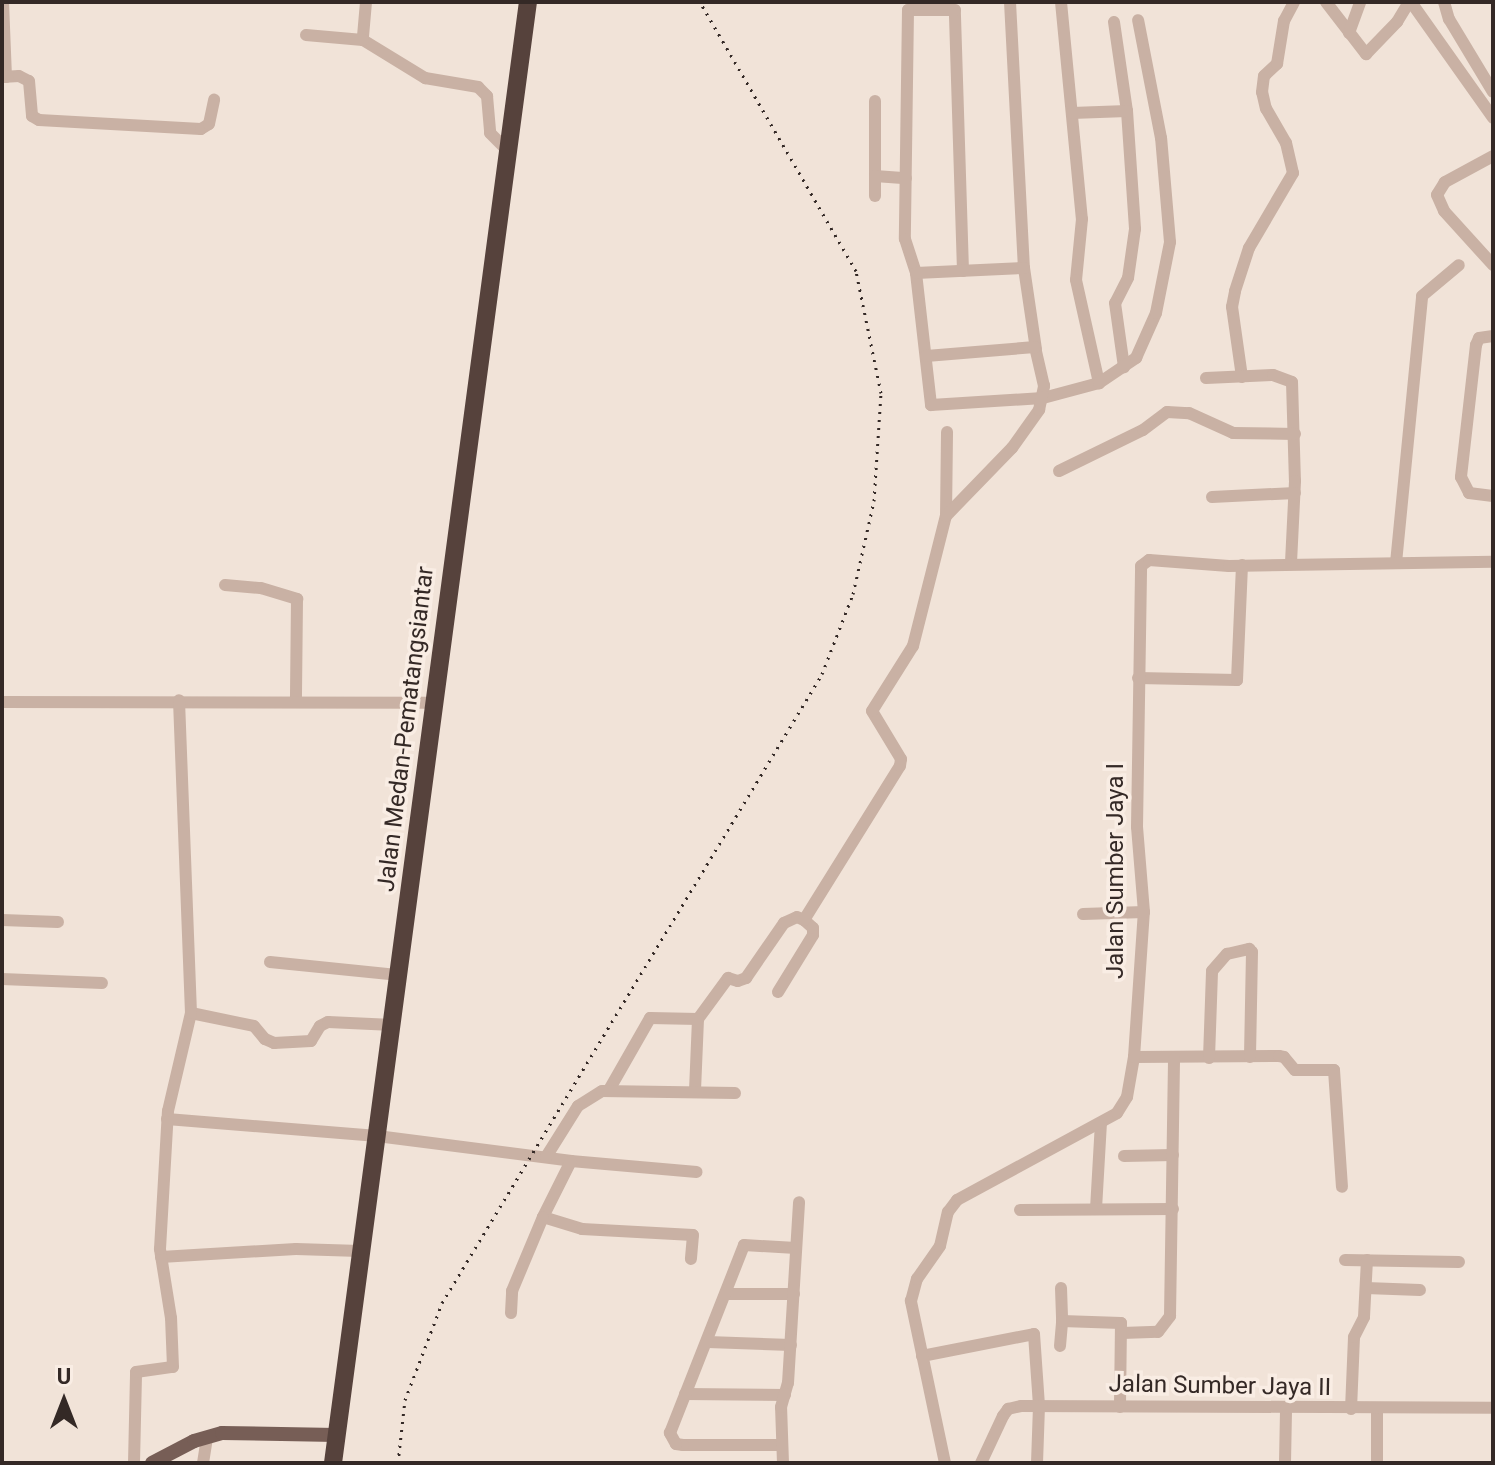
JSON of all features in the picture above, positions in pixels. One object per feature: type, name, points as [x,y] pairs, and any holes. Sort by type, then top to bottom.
[{"type":"highway","name":"Jalan Medan-Pematangsiantar","points":[[333,1463],[528,2]]},
{"type":"main road","points":[[152,1463],[207,1437],[237,1432],[336,1435]]},
{"type":"street","points":[[3,2],[4,77],[19,76],[29,81],[32,116],[39,120],[201,129],[209,124],[214,100]]},
{"type":"street","points":[[363,40],[366,2]]},
{"type":"street","points":[[946,516],[1028,429],[1043,398],[1044,386],[1024,268],[1010,2]]},
{"type":"street","points":[[1061,2],[1082,219],[1076,280],[1099,383]]},
{"type":"street","points":[[1242,377],[1232,307],[1235,291],[1249,248],[1293,173],[1286,143],[1266,109],[1262,92],[1264,76],[1277,64],[1284,21],[1294,2]]},
{"type":"street","points":[[1326,2],[1363,53],[1369,53],[1410,2],[1493,118]]},
{"type":"street","points":[[1349,33],[1360,2]]},
{"type":"street","points":[[1444,2],[1449,19],[1492,83]]},
{"type":"street","points":[[963,271],[955,10],[908,10],[905,239],[916,273],[931,405],[1043,398],[1099,383],[1136,358],[1156,313],[1170,242],[1161,138],[1138,20]]},
{"type":"street","points":[[1114,22],[1127,111],[1135,229],[1128,278],[1115,303],[1124,367]]},
{"type":"street","points":[[306,35],[363,40],[425,78],[478,87],[487,96],[490,133],[507,150]]},
{"type":"street","points":[[875,101],[875,196]]},
{"type":"street","points":[[1072,113],[1127,111]]},
{"type":"street","points":[[1492,260],[1438,201],[1440,188],[1493,156]]},
{"type":"street","points":[[875,176],[906,178]]},
{"type":"street","points":[[1396,563],[1422,296],[1459,265]]},
{"type":"street","points":[[916,273],[1024,268]]},
{"type":"street","points":[[1493,336],[1479,338],[1476,345],[1461,477],[1469,493],[1493,496]]},
{"type":"street","points":[[926,356],[1032,346],[1036,349]]},
{"type":"street","points":[[1206,378],[1273,375],[1292,382],[1295,493],[1291,564]]},
{"type":"street","points":[[1059,471],[1143,430],[1167,412],[1189,413],[1233,433],[1295,434]]},
{"type":"street","points":[[804,920],[901,764],[872,711],[913,646],[946,516],[947,432]]},
{"type":"street","points":[[1212,497],[1295,493]]},
{"type":"street","name":"Jalan Sumber Jaya I","points":[[945,1463],[911,1301],[917,1279],[940,1246],[952,1205],[1101,1123],[1123,1106],[1134,1057],[1144,912],[1137,827],[1138,599],[1144,562],[1242,565],[1493,562]]},
{"type":"street","points":[[1138,678],[1237,680],[1242,565]]},
{"type":"street","points":[[225,585],[261,588],[297,599],[296,701]]},
{"type":"street","points":[[2,702],[179,700],[434,703]]},
{"type":"street","points":[[134,1463],[136,1372],[173,1367],[171,1318],[161,1257],[167,1119],[191,1013],[179,700]]},
{"type":"street","points":[[1083,914],[1144,912]]},
{"type":"street","points":[[695,1092],[698,1019],[728,978],[738,981],[746,978],[784,923],[792,917],[804,920],[813,928],[813,935],[778,992]]},
{"type":"street","points":[[2,920],[58,922]]},
{"type":"street","points":[[1209,1058],[1212,971],[1227,954],[1249,949],[1252,952],[1250,1057]]},
{"type":"street","points":[[270,962],[399,975]]},
{"type":"street","points":[[2,979],[102,983]]},
{"type":"street","points":[[191,1013],[254,1026],[265,1039],[274,1043],[311,1041],[320,1026],[328,1022],[393,1025]]},
{"type":"street","points":[[609,1090],[647,1019],[698,1019]]},
{"type":"street","points":[[1134,1057],[1284,1057],[1295,1070],[1334,1070],[1342,1187]]},
{"type":"street","points":[[1122,1333],[1158,1332],[1168,1323],[1171,1305],[1174,1059]]},
{"type":"street","points":[[546,1157],[578,1106],[590,1095],[609,1090],[735,1093]]},
{"type":"street","points":[[167,1119],[377,1136],[571,1161],[697,1172]]},
{"type":"street","points":[[1096,1209],[1101,1123]]},
{"type":"street","points":[[1124,1156],[1173,1155]]},
{"type":"street","points":[[511,1313],[512,1291],[571,1161]]},
{"type":"street","points":[[783,1463],[781,1407],[791,1345],[799,1202]]},
{"type":"street","points":[[1020,1210],[1173,1209]]},
{"type":"street","points":[[543,1217],[568,1226],[608,1232],[693,1235],[691,1259]]},
{"type":"street","points":[[782,1445],[676,1444],[670,1433],[744,1245],[796,1248]]},
{"type":"street","points":[[161,1257],[296,1249],[360,1251]]},
{"type":"street","points":[[1345,1260],[1459,1262]]},
{"type":"street","points":[[1351,1409],[1354,1337],[1364,1317],[1367,1260]]},
{"type":"street","points":[[1060,1346],[1061,1288]]},
{"type":"street","points":[[1366,1288],[1420,1290]]},
{"type":"street","points":[[726,1294],[794,1294]]},
{"type":"street","points":[[1062,1321],[1118,1322],[1122,1325],[1120,1407]]},
{"type":"street","points":[[922,1356],[1034,1334],[1039,1406],[1037,1463]]},
{"type":"street","points":[[708,1342],[791,1345]]},
{"type":"street","points":[[685,1394],[785,1395]]},
{"type":"street","name":"Jalan Sumber Jaya II","points":[[981,1463],[1008,1409],[1039,1406],[1493,1408]]},
{"type":"street","points":[[1285,1463],[1286,1409]]},
{"type":"street","points":[[1377,1409],[1377,1463]]},
{"type":"street","points":[[203,1463],[207,1437]]},
{"type":"railway","points":[[398,1463],[405,1400],[442,1303],[822,674],[853,594],[874,501],[881,393],[856,271],[700,2]]}]
